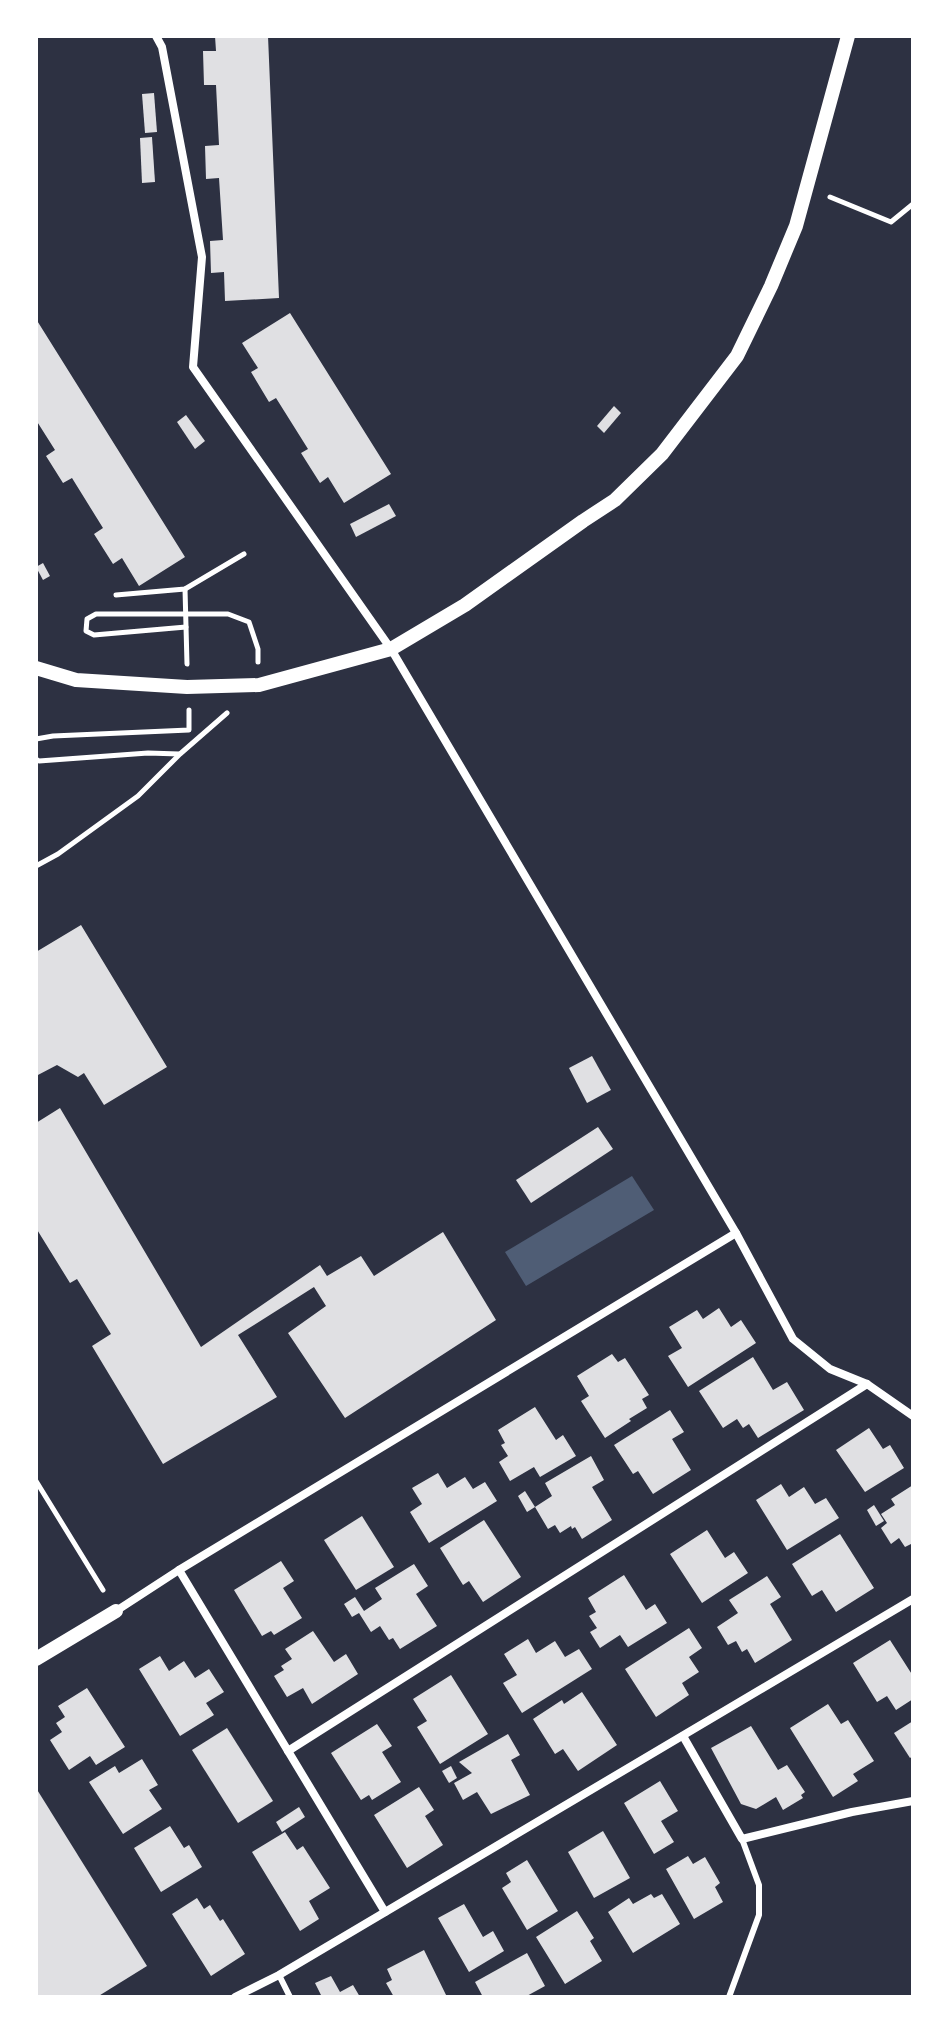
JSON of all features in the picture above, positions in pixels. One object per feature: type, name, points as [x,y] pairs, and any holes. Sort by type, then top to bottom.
[{"type":"street","points":[[156,36],[162,47],[202,257],[193,367],[391,649],[736,1233],[793,1339],[830,1369],[867,1384],[913,1416]]},
{"type":"street","points":[[36,668],[76,680],[187,687],[259,685],[391,649],[465,605],[615,500],[662,454],[737,356],[796,226],[848,36]]},
{"type":"street","points":[[36,1659],[736,1233]]},
{"type":"street","points":[[288,1751],[867,1384]]},
{"type":"street","points":[[179,1570],[385,1912]]},
{"type":"street","points":[[235,1997],[279,1975],[913,1599]]},
{"type":"street","points":[[683,1736],[742,1839],[852,1812],[913,1801]]},
{"type":"lane","points":[[729,1997],[759,1915],[759,1885],[742,1839]]},
{"type":"lane","points":[[279,1975],[290,1997]]},
{"type":"path","points":[[807,188],[891,222],[913,204]]},
{"type":"path","points":[[116,595],[185,589],[244,554]]},
{"type":"path","points":[[36,866],[58,854],[138,796],[180,754],[259,685],[258,649],[249,622],[228,614],[96,614],[87,619],[86,631],[94,635],[186,627]]},
{"type":"path","points":[[36,759],[180,754]]},
{"type":"path","points":[[36,1481],[116,1611]]},
{"type":"water","points":[[632,1176],[654,1210],[526,1286],[505,1252]]},
{"type":"building","points":[[215,36],[268,36],[279,298],[225,301],[224,272],[211,273],[210,241],[223,240],[219,178],[206,179],[205,146],[219,145],[216,85],[204,85],[203,51],[216,51]]},
{"type":"building","points":[[154,93],[157,132],[145,133],[142,94]]},
{"type":"building","points":[[152,137],[155,182],[142,183],[140,138]]},
{"type":"building","points":[[290,313],[391,474],[344,503],[328,477],[320,483],[301,453],[308,449],[276,398],[269,402],[251,372],[258,368],[242,343]]},
{"type":"building","points":[[36,319],[185,557],[139,586],[122,558],[113,564],[94,534],[103,528],[72,478],[63,483],[46,456],[55,450],[36,420]]},
{"type":"building","points":[[614,406],[621,413],[604,433],[597,426]]},
{"type":"building","points":[[186,415],[205,441],[195,449],[177,422]]},
{"type":"building","points":[[389,504],[396,516],[356,537],[350,524]]},
{"type":"building","points":[[43,563],[50,576],[43,580],[36,567]]},
{"type":"building","points":[[81,925],[167,1067],[104,1105],[84,1073],[78,1077],[57,1065],[36,1076],[36,952]]},
{"type":"building","points":[[592,1056],[611,1090],[587,1103],[569,1068]]},
{"type":"building","points":[[60,1108],[201,1347],[320,1265],[327,1276],[361,1256],[374,1276],[443,1232],[496,1320],[345,1418],[288,1333],[326,1306],[314,1287],[238,1335],[277,1397],[163,1464],[92,1346],[111,1334],[77,1279],[70,1283],[36,1228],[36,1123]]},
{"type":"building","points":[[598,1127],[613,1149],[531,1203],[516,1180]]},
{"type":"building","points":[[719,1308],[731,1327],[741,1320],[756,1343],[688,1387],[668,1356],[682,1348],[669,1327],[697,1310],[703,1319]]},
{"type":"building","points":[[612,1354],[618,1362],[625,1358],[649,1395],[642,1399],[647,1408],[605,1438],[581,1401],[589,1396],[577,1376]]},
{"type":"building","points":[[753,1357],[773,1390],[787,1382],[804,1410],[758,1438],[749,1424],[743,1428],[737,1419],[723,1428],[699,1391]]},
{"type":"building","points":[[535,1407],[556,1440],[563,1435],[576,1456],[540,1477],[534,1467],[510,1481],[499,1462],[508,1456],[501,1445],[505,1443],[498,1430]]},
{"type":"building","points":[[670,1410],[684,1432],[672,1439],[691,1470],[653,1494],[638,1471],[633,1474],[614,1445]]},
{"type":"building","points":[[869,1428],[883,1449],[890,1445],[904,1468],[865,1492],[836,1450]]},
{"type":"building","points":[[591,1456],[604,1480],[592,1487],[612,1520],[582,1539],[575,1527],[572,1529],[571,1526],[560,1533],[555,1525],[548,1529],[535,1507],[552,1496],[545,1483]]},
{"type":"building","points":[[438,1473],[447,1488],[465,1477],[473,1489],[485,1482],[497,1501],[429,1543],[410,1512],[422,1504],[412,1488]]},
{"type":"building","points":[[781,1484],[789,1497],[804,1487],[815,1504],[826,1498],[839,1518],[787,1550],[756,1500]]},
{"type":"building","points":[[913,1485],[913,1543],[905,1547],[899,1538],[891,1544],[881,1528],[887,1523],[881,1514],[895,1505],[891,1499]]},
{"type":"building","points":[[525,1491],[535,1507],[527,1512],[518,1496]]},
{"type":"building","points":[[874,1505],[884,1521],[876,1526],[867,1510]]},
{"type":"building","points":[[362,1516],[394,1567],[356,1590],[324,1540]]},
{"type":"building","points":[[484,1520],[521,1577],[483,1602],[469,1581],[463,1585],[440,1548]]},
{"type":"building","points":[[707,1530],[725,1558],[734,1552],[748,1573],[702,1603],[670,1554]]},
{"type":"building","points":[[840,1534],[874,1588],[836,1612],[822,1590],[812,1596],[792,1564]]},
{"type":"building","points":[[281,1561],[294,1581],[283,1588],[302,1618],[274,1635],[271,1631],[262,1636],[234,1590]]},
{"type":"building","points":[[414,1564],[428,1586],[416,1594],[437,1626],[400,1649],[380,1626],[371,1632],[359,1613],[352,1617],[344,1604],[355,1597],[364,1611],[382,1599],[375,1588]]},
{"type":"building","points":[[624,1575],[646,1610],[655,1604],[667,1623],[628,1647],[620,1635],[600,1648],[590,1632],[597,1628],[589,1616],[596,1612],[588,1598]]},
{"type":"building","points":[[767,1576],[781,1597],[770,1604],[792,1640],[755,1663],[747,1649],[742,1652],[736,1641],[728,1645],[717,1627],[738,1613],[729,1600]]},
{"type":"building","points":[[689,1628],[702,1648],[689,1657],[699,1672],[682,1683],[689,1695],[656,1717],[625,1669]]},
{"type":"building","points":[[313,1631],[334,1662],[346,1654],[358,1674],[312,1704],[303,1688],[287,1697],[274,1676],[284,1670],[281,1666],[292,1659],[285,1649]]},
{"type":"building","points":[[528,1639],[536,1653],[555,1641],[565,1657],[579,1649],[592,1669],[522,1713],[503,1683],[517,1675],[504,1654]]},
{"type":"building","points":[[890,1640],[913,1676],[913,1699],[896,1710],[887,1696],[877,1702],[853,1663]]},
{"type":"building","points":[[160,1656],[169,1671],[184,1661],[195,1678],[209,1669],[224,1692],[206,1703],[214,1715],[180,1736],[139,1669]]},
{"type":"building","points":[[451,1675],[488,1734],[440,1764],[417,1727],[427,1721],[413,1699]]},
{"type":"building","points":[[87,1688],[125,1747],[96,1765],[90,1756],[69,1770],[50,1740],[62,1732],[56,1723],[65,1717],[58,1706]]},
{"type":"building","points":[[582,1692],[617,1745],[578,1771],[563,1749],[555,1754],[533,1719],[562,1700],[564,1704]]},
{"type":"building","points":[[828,1704],[841,1724],[848,1720],[874,1761],[853,1774],[858,1781],[833,1797],[790,1728]]},
{"type":"building","points":[[913,1721],[913,1756],[910,1758],[894,1733]]},
{"type":"building","points":[[377,1724],[392,1746],[382,1752],[401,1782],[372,1800],[369,1795],[361,1800],[331,1753]]},
{"type":"building","points":[[751,1726],[778,1770],[787,1765],[805,1792],[801,1795],[803,1798],[783,1810],[776,1797],[756,1809],[741,1804],[711,1748]]},
{"type":"building","points":[[227,1728],[273,1801],[238,1823],[192,1750]]},
{"type":"building","points":[[508,1734],[520,1755],[511,1760],[530,1795],[491,1814],[477,1792],[463,1800],[454,1783],[472,1773],[459,1762]]},
{"type":"building","points":[[142,1759],[158,1785],[149,1790],[162,1809],[123,1834],[89,1782],[115,1766],[119,1773]]},
{"type":"building","points":[[451,1766],[457,1778],[449,1783],[442,1771]]},
{"type":"building","points":[[660,1781],[678,1811],[661,1821],[674,1842],[654,1854],[624,1803]]},
{"type":"building","points":[[419,1787],[434,1810],[425,1816],[443,1845],[407,1868],[374,1815]]},
{"type":"building","points":[[36,1788],[147,1966],[97,1997],[36,1997]]},
{"type":"building","points":[[299,1807],[305,1817],[282,1832],[276,1822]]},
{"type":"building","points":[[170,1826],[184,1848],[189,1845],[202,1867],[161,1892],[134,1848]]},
{"type":"building","points":[[603,1831],[630,1878],[594,1898],[568,1852]]},
{"type":"building","points":[[285,1832],[297,1850],[303,1846],[330,1888],[309,1901],[319,1919],[300,1931],[252,1852]]},
{"type":"building","points":[[688,1856],[693,1864],[705,1857],[720,1883],[715,1887],[723,1902],[694,1919],[666,1869]]},
{"type":"building","points":[[527,1860],[558,1911],[527,1930],[502,1888],[511,1882],[506,1873]]},
{"type":"building","points":[[651,1894],[654,1898],[662,1894],[680,1924],[633,1953],[608,1912],[629,1898],[633,1904]]},
{"type":"building","points":[[197,1898],[204,1909],[210,1905],[220,1921],[223,1919],[245,1954],[211,1976],[172,1914]]},
{"type":"building","points":[[464,1904],[483,1937],[493,1931],[504,1951],[469,1972],[438,1918]]},
{"type":"building","points":[[577,1911],[594,1938],[590,1941],[602,1961],[565,1984],[536,1937]]},
{"type":"building","points":[[424,1950],[447,1997],[394,1997],[386,1983],[392,1980],[387,1969]]},
{"type":"building","points":[[527,1953],[545,1986],[525,1997],[483,1997],[475,1982]]},
{"type":"building","points":[[331,1976],[340,1992],[353,1985],[360,1997],[322,1997],[315,1983]]}]
